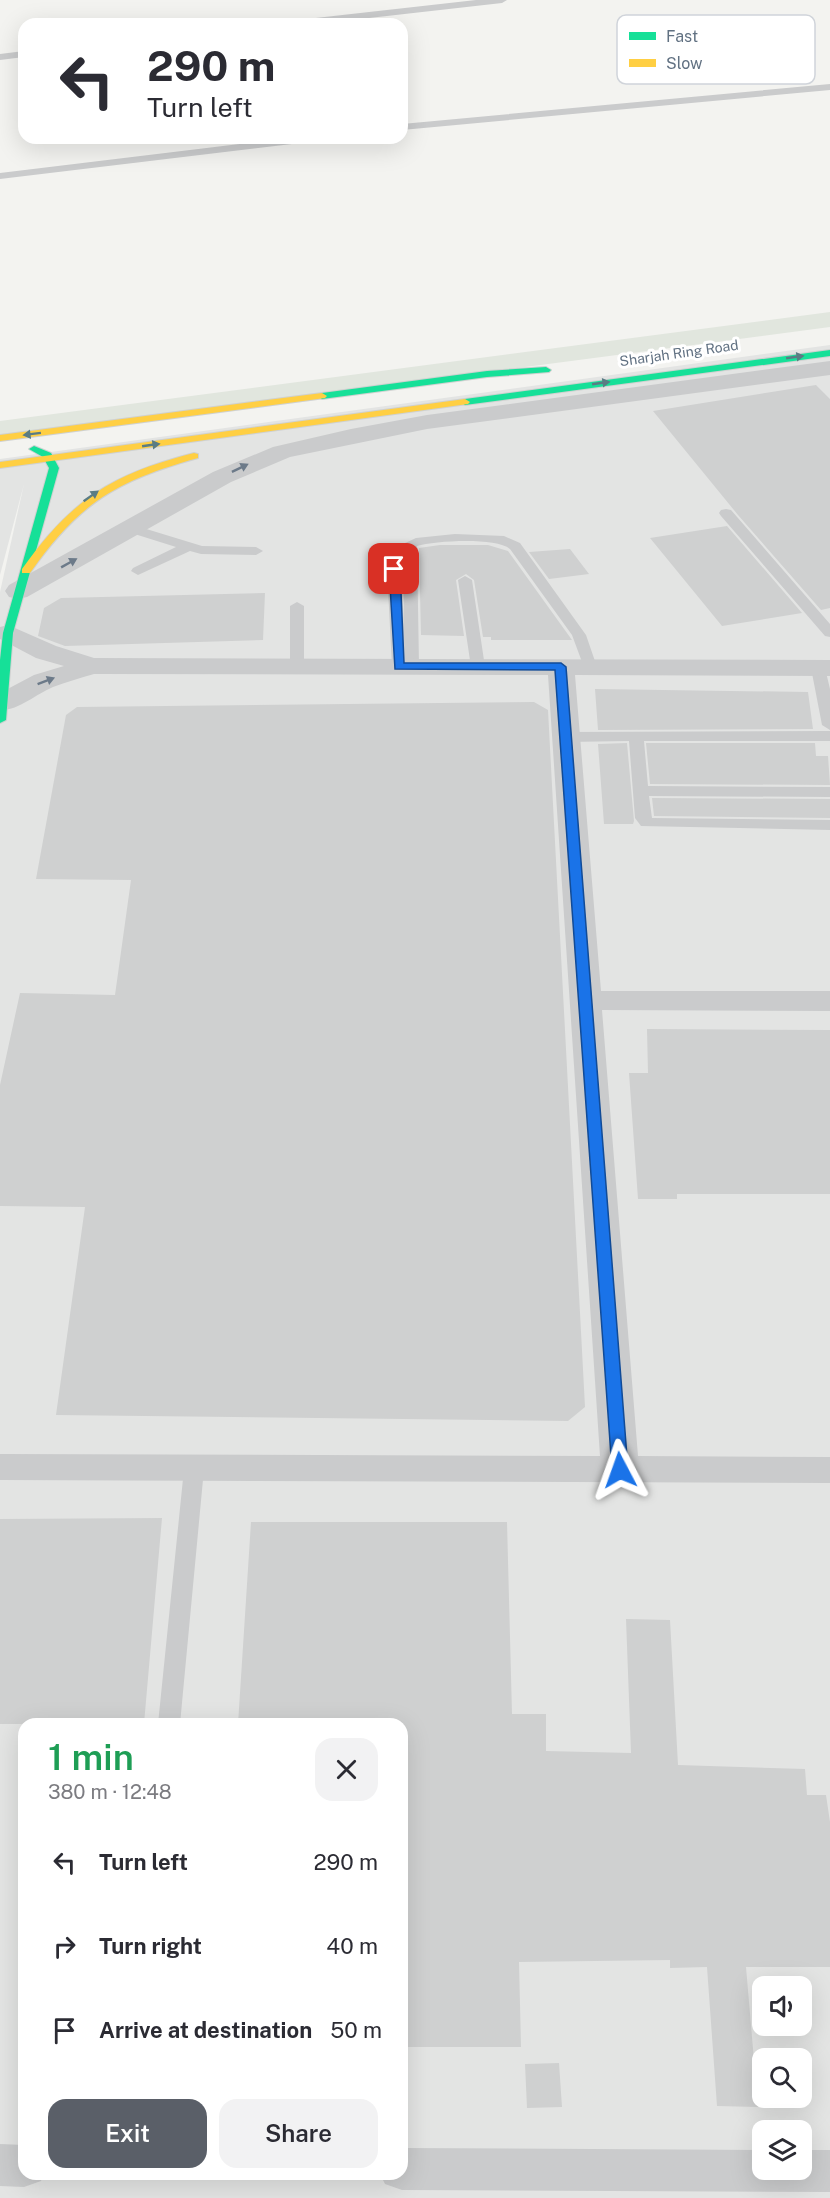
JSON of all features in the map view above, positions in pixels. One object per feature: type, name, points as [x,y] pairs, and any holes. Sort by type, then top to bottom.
[{"type":"street","points":[[1,466],[830,353]]},
{"type":"street","points":[[0,449],[471,385],[563,368]]},
{"type":"street","points":[[22,581],[130,528],[250,463],[282,452],[428,422],[830,368]]},
{"type":"street","points":[[0,438],[475,376],[528,373]]},
{"type":"street","points":[[240,446],[310,432],[491,403],[543,391]]},
{"type":"street","points":[[2,711],[8,633],[54,468],[52,459],[47,454],[29,446]]},
{"type":"street","points":[[1,466],[29,446]]},
{"type":"street","points":[[22,581],[45,540],[66,515],[93,494],[118,480],[147,469],[207,453]]},
{"type":"street","points":[[8,633],[46,652],[92,666],[824,668]]},
{"type":"street","points":[[2,711],[44,681],[92,666]]},
{"type":"street","points":[[575,667],[566,737],[620,1470]]},
{"type":"street","points":[[585,1000],[830,1001]]},
{"type":"street","points":[[0,1467],[830,1470]]},
{"type":"street","points":[[0,2166],[18,2166]]},
{"type":"street","points":[[408,2169],[675,2185],[830,2171]]},
{"type":"lane","points":[[342,18],[501,0]]},
{"type":"lane","points":[[0,57],[18,55]]},
{"type":"lane","points":[[408,127],[830,87]]},
{"type":"lane","points":[[0,176],[267,144]]},
{"type":"lane","points":[[726,513],[830,633]]},
{"type":"lane","points":[[130,528],[206,550],[256,551]]},
{"type":"lane","points":[[405,667],[410,544],[423,540],[496,539],[509,542],[516,547],[579,635],[575,667]]},
{"type":"lane","points":[[138,571],[189,546]]},
{"type":"lane","points":[[394,569],[405,667]]},
{"type":"lane","points":[[465,580],[478,667]]},
{"type":"lane","points":[[297,606],[297,667]]},
{"type":"lane","points":[[824,668],[830,725]]},
{"type":"lane","points":[[566,737],[830,736]]},
{"type":"lane","points":[[636,737],[643,818],[651,824],[830,825]]},
{"type":"lane","points":[[640,791],[830,792]]},
{"type":"lane","points":[[170,1718],[194,1469]]},
{"type":"shaded area","points":[[830,312],[830,327],[0,436],[0,421]]},
{"type":"shaded area","points":[[830,345],[830,2198],[0,2198],[0,592],[24,484],[0,575],[0,459]]},
{"type":"building","points":[[816,385],[830,399],[830,608],[821,610],[738,515],[653,411]]},
{"type":"building","points":[[727,526],[802,613],[722,626],[650,538]]},
{"type":"building","points":[[440,545],[488,545],[508,551],[572,640],[491,640],[491,637],[483,637],[474,580],[466,574],[456,580],[464,636],[421,635],[419,548]]},
{"type":"building","points":[[570,549],[589,574],[549,579],[529,552]]},
{"type":"building","points":[[265,593],[263,640],[65,646],[38,636],[44,608],[61,598]]},
{"type":"building","points":[[595,689],[808,692],[813,729],[598,730]]},
{"type":"building","points":[[534,702],[548,710],[585,1407],[568,1421],[56,1415],[85,1207],[0,1206],[0,1085],[20,993],[115,995],[131,880],[36,879],[66,715],[77,707]]},
{"type":"building","points":[[627,743],[634,821],[633,824],[604,824],[598,744]]},
{"type":"building","points":[[646,743],[815,743],[816,756],[828,756],[830,785],[650,784]]},
{"type":"building","points":[[652,798],[830,799],[830,818],[654,816]]},
{"type":"building","points":[[647,1029],[830,1030],[830,1194],[677,1194],[677,1199],[638,1199],[629,1073],[648,1073]]},
{"type":"building","points":[[162,1518],[145,1718],[18,1718],[18,1724],[0,1724],[0,1519]]},
{"type":"building","points":[[251,1522],[507,1522],[512,1714],[546,1714],[546,1751],[631,1753],[626,1619],[670,1620],[678,1765],[805,1769],[807,1795],[826,1795],[830,1822],[830,1967],[746,1967],[753,2048],[752,2107],[717,2106],[707,1967],[670,1968],[670,1960],[519,1962],[521,2047],[408,2047],[408,1718],[238,1718]]},
{"type":"building","points":[[559,2063],[562,2107],[527,2108],[525,2064]]},
{"type":"traffic: fast","points":[[465,402],[830,353]]},
{"type":"traffic: fast","points":[[322,396],[487,374],[546,370]]},
{"type":"traffic: fast","points":[[0,720],[8,633],[54,468],[47,455],[34,449]]},
{"type":"traffic: slow","points":[[0,438],[322,396]]},
{"type":"traffic: slow","points":[[0,465],[465,402]]},
{"type":"traffic: slow","points":[[26,571],[61,526],[97,495],[139,473],[194,456]]},
{"type":"route","points":[[394,569],[399,667],[561,667],[620,1470]]}]
